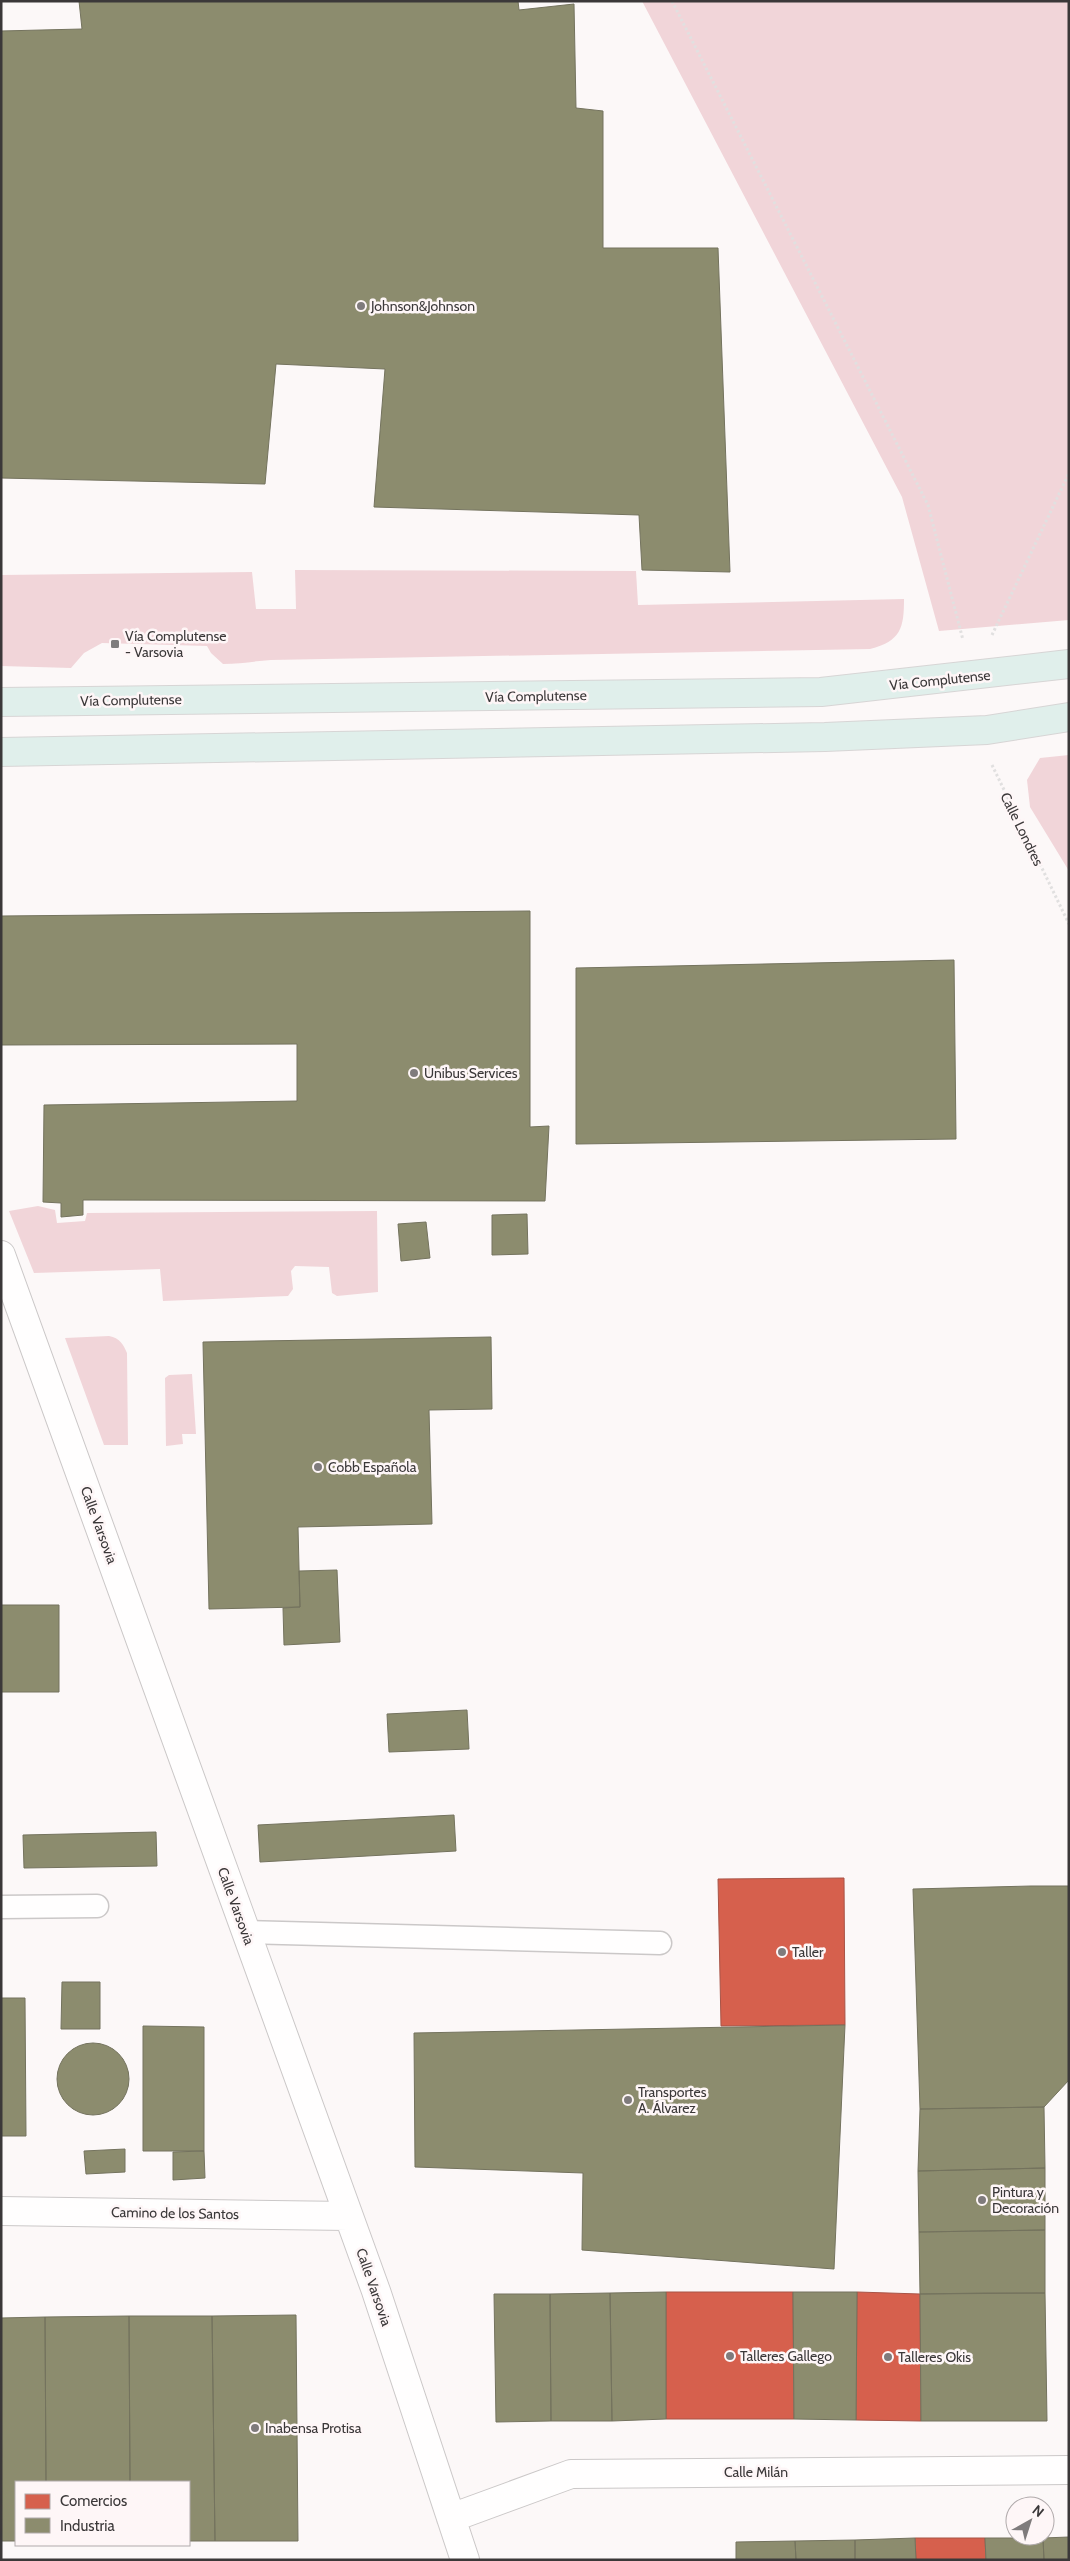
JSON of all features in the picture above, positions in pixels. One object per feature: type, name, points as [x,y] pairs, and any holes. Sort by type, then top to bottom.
[{"type":"main road","name":"Vía Complutense","points":[[1,702],[821,692],[973,677],[1069,664]]},
{"type":"main road","points":[[1,752],[815,737],[987,730],[1069,717]]},
{"type":"street","name":"Calle Varsovia","points":[[1,1255],[376,2291],[465,2560]]},
{"type":"street","name":"Camino de los Santos","points":[[1,2210],[348,2216]]},
{"type":"street","name":"Calle Milán","points":[[451,2518],[571,2474],[1069,2470]]},
{"type":"lane","points":[[1,1907],[97,1906]]},
{"type":"lane","points":[[245,1932],[660,1943]]},
{"type":"path","points":[[672,1],[928,505],[973,677]]},
{"type":"path","points":[[973,677],[1069,473]]},
{"type":"path","name":"Calle Londres","points":[[987,730],[992,767],[1069,924]]},
{"type":"shaded area","points":[[642,1],[1069,1],[1069,620],[939,631],[902,497]]},
{"type":"shaded area","points":[[295,570],[636,571],[638,605],[904,599],[904,609],[899,632],[888,642],[870,649],[271,660],[223,664],[211,653],[207,646],[102,643],[84,653],[71,668],[1,666],[1,575],[252,572],[256,609],[296,609]]},
{"type":"shaded area","points":[[1069,755],[1069,871],[1030,807],[1027,780],[1040,758]]},
{"type":"shaded area","points":[[38,1206],[55,1210],[57,1223],[85,1221],[87,1213],[377,1211],[378,1292],[337,1296],[332,1293],[329,1267],[295,1266],[291,1271],[293,1289],[288,1296],[163,1301],[160,1269],[34,1273],[9,1211]]},
{"type":"shaded area","points":[[109,1336],[121,1342],[127,1353],[128,1445],[104,1445],[65,1338]]},
{"type":"shaded area","points":[[192,1374],[196,1434],[182,1434],[183,1444],[166,1446],[165,1378],[169,1375]]},
{"type":"building: Comercios","name":"Taller","points":[[844,1878],[845,2025],[721,2026],[718,1879]]},
{"type":"building: Comercios","name":"Talleres Gallego","points":[[666,2292],[793,2292],[794,2419],[666,2419]]},
{"type":"building: Comercios","name":"Talleres Okis","points":[[857,2292],[920,2294],[921,2421],[856,2420]]},
{"type":"building: Comercios","points":[[915,2538],[985,2538],[986,2560],[916,2560]]},
{"type":"building: Industria","name":"Johnson&Johnson","points":[[79,1],[518,1],[519,10],[574,4],[576,108],[603,111],[603,248],[718,248],[730,572],[642,570],[639,515],[374,507],[385,369],[276,364],[265,484],[1,478],[1,31],[82,29]]},
{"type":"building: Industria","name":"Unibus Services","points":[[530,911],[530,1127],[549,1126],[545,1201],[83,1200],[83,1215],[61,1217],[61,1203],[43,1202],[44,1105],[297,1101],[297,1044],[1,1045],[1,916]]},
{"type":"building: Industria","points":[[954,960],[956,1139],[576,1144],[576,968]]},
{"type":"building: Industria","points":[[527,1214],[528,1254],[492,1255],[492,1215]]},
{"type":"building: Industria","points":[[426,1222],[430,1258],[401,1261],[398,1224]]},
{"type":"building: Industria","name":"Cobb Española","points":[[491,1337],[492,1409],[429,1410],[432,1524],[298,1527],[300,1607],[209,1609],[203,1342]]},
{"type":"building: Industria","points":[[337,1570],[340,1642],[284,1645],[283,1608],[300,1607],[299,1571]]},
{"type":"building: Industria","points":[[1,1605],[59,1605],[59,1692],[1,1692]]},
{"type":"building: Industria","points":[[467,1710],[469,1749],[389,1752],[387,1714]]},
{"type":"building: Industria","points":[[454,1815],[456,1851],[260,1862],[258,1825]]},
{"type":"building: Industria","points":[[156,1832],[157,1866],[24,1868],[23,1835]]},
{"type":"building: Industria","points":[[1069,1886],[1069,2080],[1044,2107],[920,2109],[913,1889]]},
{"type":"building: Industria","points":[[62,1982],[100,1982],[100,2029],[61,2029]]},
{"type":"building: Industria","points":[[1,1998],[25,1998],[26,2136],[1,2136]]},
{"type":"building: Industria","name":"Transportes A. Álvarez","points":[[845,2025],[834,2269],[582,2250],[583,2173],[415,2167],[414,2033]]},
{"type":"building: Industria","points":[[143,2026],[204,2027],[204,2151],[143,2151]]},
{"type":"building: Industria","points":[[100,2043],[119,2053],[127,2065],[129,2079],[127,2093],[119,2105],[107,2113],[86,2115],[67,2105],[59,2093],[57,2072],[67,2053],[79,2045]]},
{"type":"building: Industria","points":[[1044,2107],[1045,2168],[918,2171],[920,2109]]},
{"type":"building: Industria","points":[[125,2149],[125,2172],[86,2174],[84,2151]]},
{"type":"building: Industria","points":[[204,2151],[205,2178],[173,2180],[173,2152]]},
{"type":"building: Industria","name":"Pintura y Decoración","points":[[1045,2168],[1045,2230],[919,2232],[918,2171]]},
{"type":"building: Industria","points":[[1045,2230],[1045,2293],[920,2294],[919,2232]]},
{"type":"building: Industria","points":[[666,2292],[666,2419],[612,2421],[610,2293]]},
{"type":"building: Industria","points":[[793,2292],[857,2292],[856,2420],[794,2419]]},
{"type":"building: Industria","points":[[610,2293],[612,2421],[551,2421],[550,2294]]},
{"type":"building: Industria","points":[[1045,2293],[1047,2421],[921,2421],[920,2294]]},
{"type":"building: Industria","points":[[494,2294],[550,2294],[551,2421],[496,2422]]},
{"type":"building: Industria","name":"Inabensa Protisa","points":[[296,2315],[298,2541],[215,2541],[212,2316]]},
{"type":"building: Industria","points":[[129,2316],[212,2316],[215,2541],[190,2541],[190,2481],[130,2481]]},
{"type":"building: Industria","points":[[129,2316],[130,2481],[46,2481],[45,2317]]},
{"type":"building: Industria","points":[[45,2317],[46,2481],[15,2481],[15,2541],[1,2541],[1,2318]]},
{"type":"building: Industria","points":[[1069,2537],[1069,2560],[1044,2560],[1043,2546],[1055,2546],[1055,2538]]},
{"type":"building: Industria","points":[[915,2538],[916,2560],[855,2560],[855,2540]]},
{"type":"building: Industria","points":[[985,2538],[1005,2538],[1005,2546],[1043,2546],[1044,2560],[986,2560]]},
{"type":"building: Industria","points":[[855,2540],[855,2560],[796,2560],[795,2541]]},
{"type":"building: Industria","points":[[795,2541],[796,2560],[736,2560],[736,2542]]},
{"type":"place","name":"Johnson&Johnson","points":[[361,306]]},
{"type":"place","name":"Vía Complutense - Varsovia","points":[[115,644]]},
{"type":"place","name":"Unibus Services","points":[[414,1073]]},
{"type":"place","name":"Cobb Española","points":[[318,1467]]},
{"type":"place","name":"Taller","points":[[782,1952]]},
{"type":"place","name":"Transportes A. Álvarez","points":[[628,2100]]},
{"type":"place","name":"Pintura y Decoración","points":[[982,2200]]},
{"type":"place","name":"Talleres Gallego","points":[[730,2356]]},
{"type":"place","name":"Talleres Okis","points":[[888,2357]]},
{"type":"place","name":"Inabensa Protisa","points":[[255,2428]]}]
